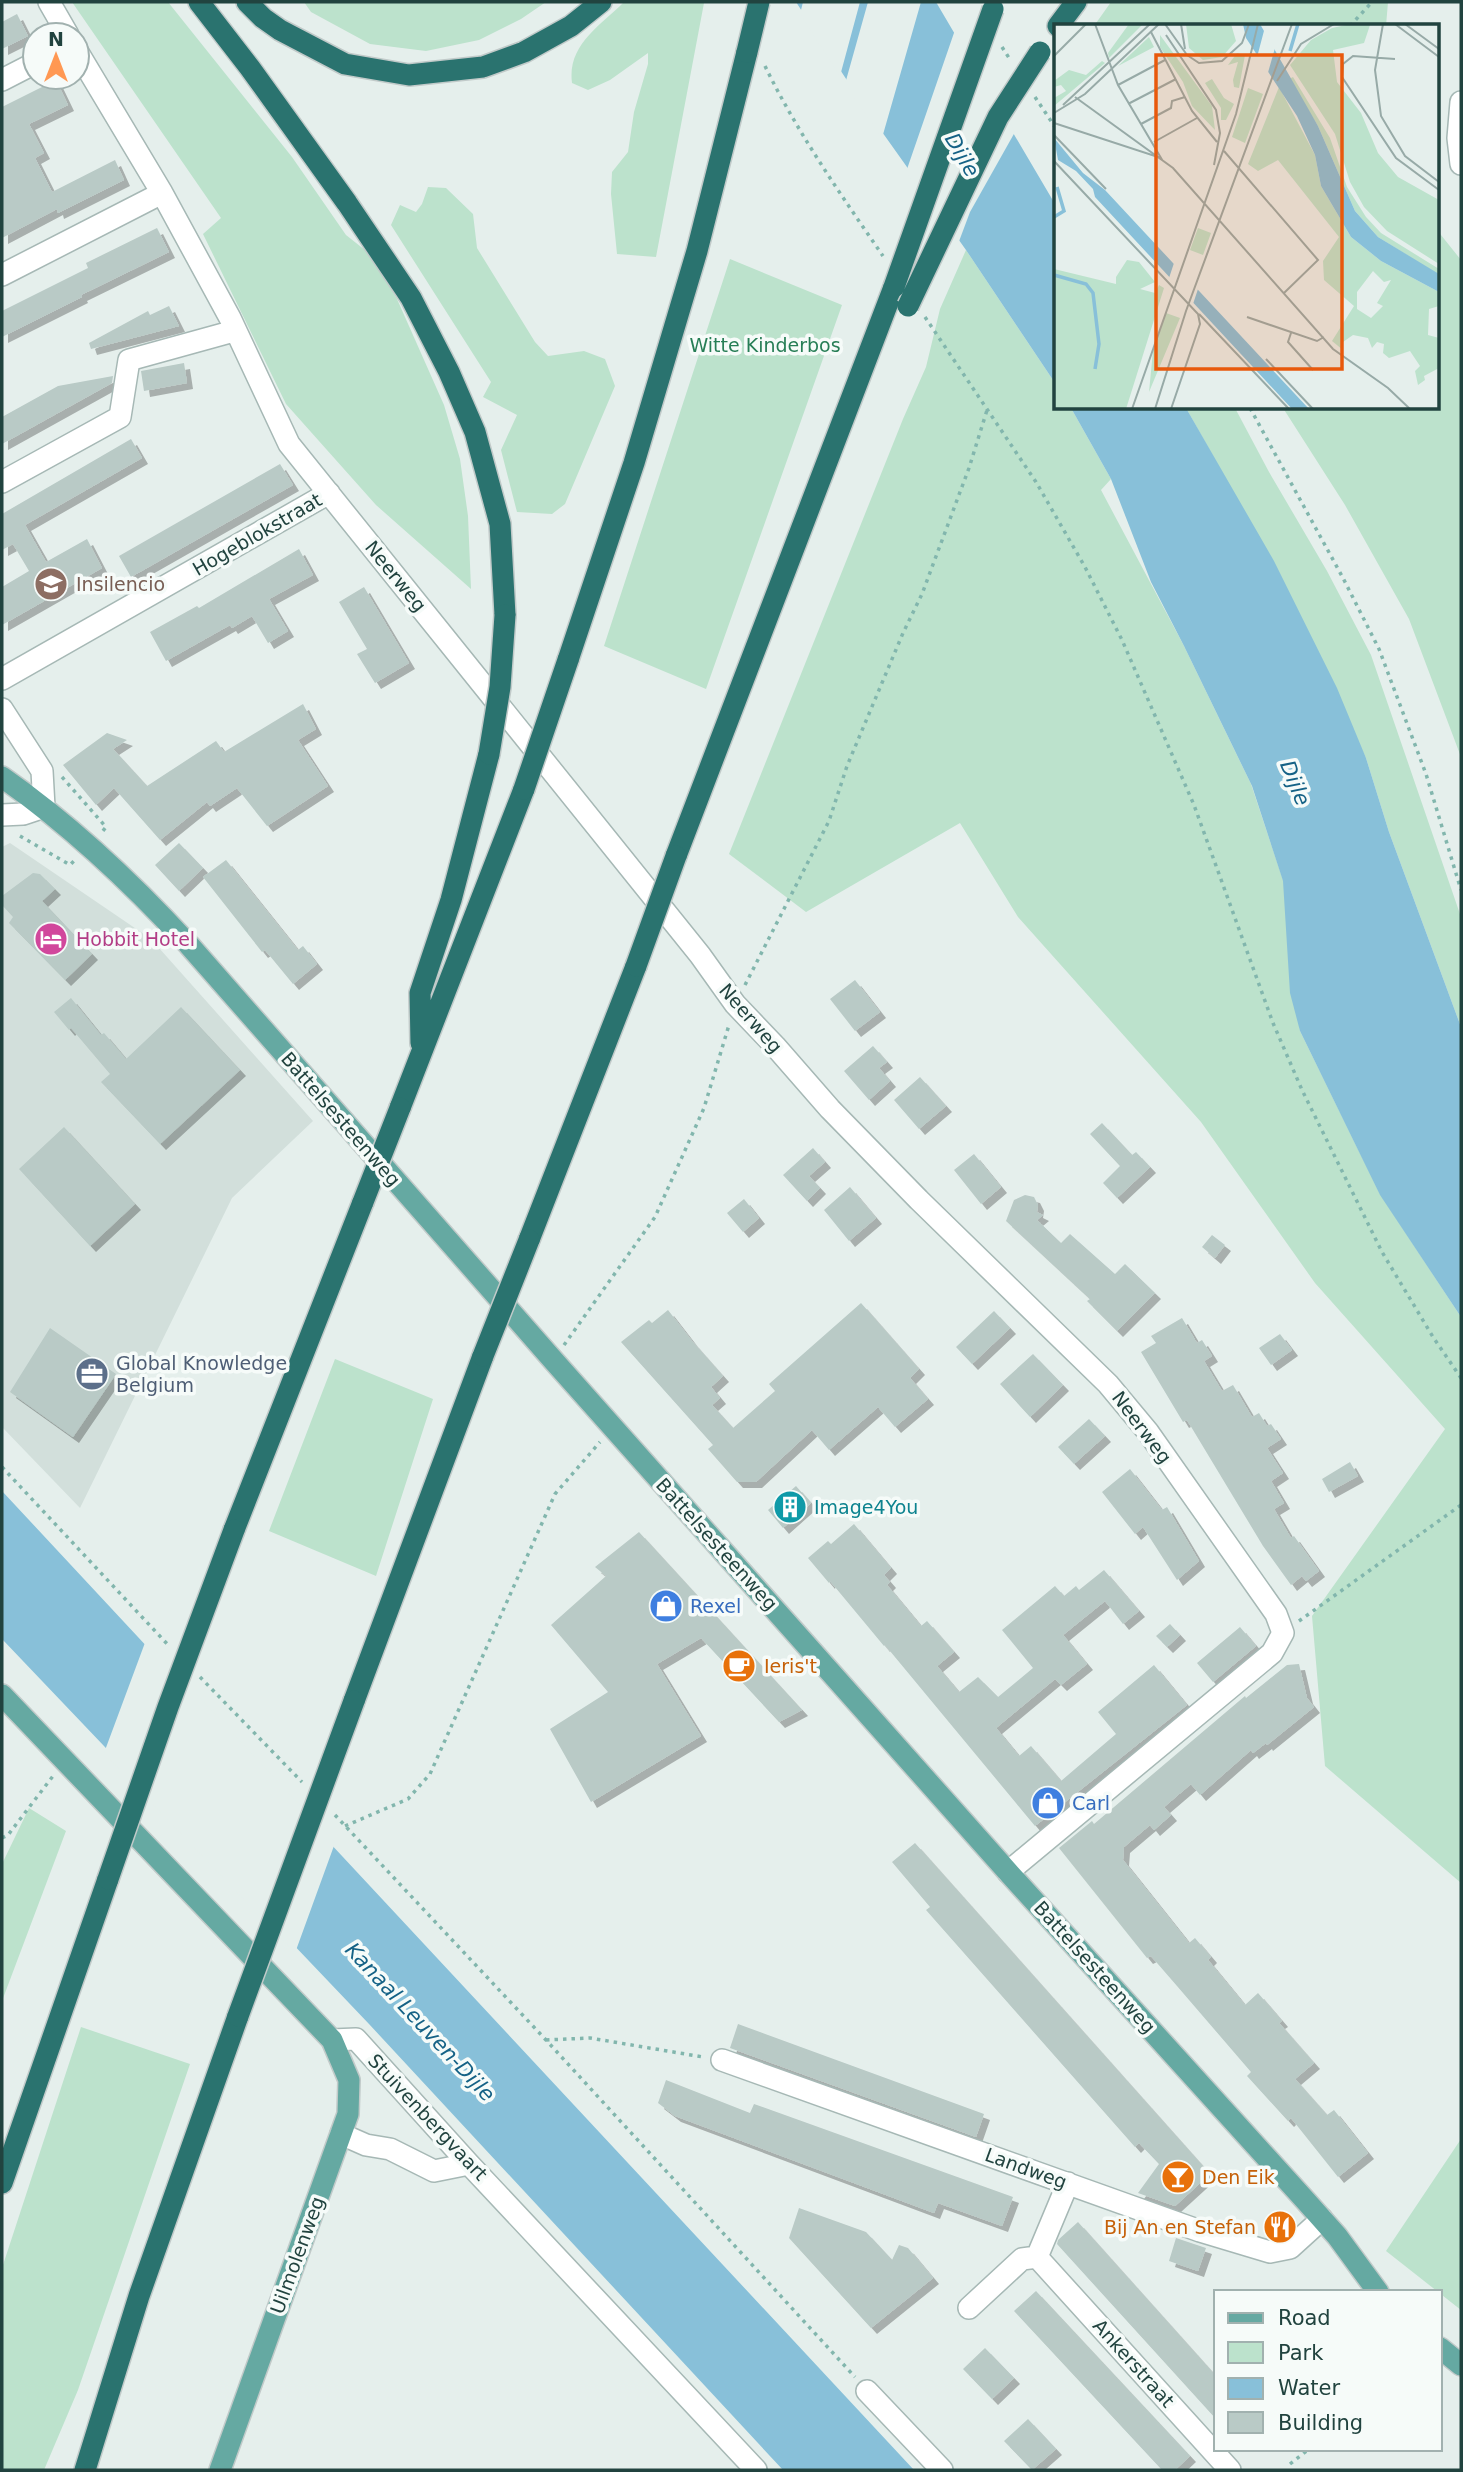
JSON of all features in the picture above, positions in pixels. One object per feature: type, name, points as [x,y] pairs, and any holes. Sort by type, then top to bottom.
[{"type":"highway","points":[[199,2],[250,68],[411,298],[449,372],[475,432],[500,524],[505,615],[500,687],[489,754],[452,900],[420,993],[421,1055]]},
{"type":"highway","points":[[247,2],[263,18],[281,30],[345,64],[410,75],[484,67],[514,56],[571,26],[601,2]]},
{"type":"highway","points":[[2,2183],[168,1707],[234,1530],[524,789],[634,463],[755,58],[759,2]]},
{"type":"highway","points":[[1060,24],[1076,2]]},
{"type":"highway","points":[[85,2470],[139,2296],[354,1701],[483,1356],[636,966],[894,287],[994,6]]},
{"type":"highway","points":[[869,351],[914,307],[998,117],[1054,32]]},
{"type":"main road","name":"Battelsesteenweg","points":[[2,778],[44,807],[138,890],[180,936],[1008,1872],[1322,2219],[1376,2290]]},
{"type":"main road","points":[[2,1695],[332,2039]]},
{"type":"main road","name":"Uilmolenweg","points":[[220,2470],[348,2114],[349,2080],[332,2039]]},
{"type":"main road","points":[[1442,2350],[1461,2365]]},
{"type":"street","points":[[49,2],[60,21]]},
{"type":"street","points":[[2,80],[21,70]]},
{"type":"street","name":"Neerweg","points":[[91,74],[162,193],[230,318],[289,444],[692,944],[735,1004],[830,1109],[919,1200],[1108,1384],[1148,1432],[1276,1615],[1283,1633]]},
{"type":"street","points":[[1461,102],[1458,138],[1461,164]]},
{"type":"street","points":[[2,275],[162,193]]},
{"type":"street","points":[[2,482],[120,417],[129,360],[234,331]]},
{"type":"street","name":"Hogeblokstraat","points":[[2,678],[329,493]]},
{"type":"street","points":[[2,709],[41,771],[44,807],[23,814],[2,815]]},
{"type":"street","points":[[1008,1872],[1272,1653],[1283,1633]]},
{"type":"street","name":"Stuivenbergvaart","points":[[332,2039],[356,2039],[469,2164],[756,2470]]},
{"type":"street","name":"Landweg","points":[[722,2060],[1200,2231],[1270,2252],[1290,2249],[1322,2219]]},
{"type":"street","points":[[341,2134],[366,2144],[390,2149],[434,2171],[469,2164]]},
{"type":"street","points":[[969,2308],[1022,2259],[1037,2257],[1068,2183]]},
{"type":"street","name":"Ankerstraat","points":[[1037,2257],[1230,2470]]},
{"type":"street","points":[[867,2391],[942,2470]]},
{"type":"path","points":[[1352,24],[1372,2]]},
{"type":"path","points":[[755,58],[889,265]]},
{"type":"path","points":[[914,307],[988,407],[1061,524],[1122,640],[1195,805],[1273,1023],[1302,1090],[1382,1252],[1461,1378]]},
{"type":"path","points":[[553,1360],[655,1217],[704,1108],[735,1004],[769,933],[829,821],[847,766],[922,593],[969,468],[988,407]]},
{"type":"path","points":[[1251,410],[1379,649],[1426,774],[1461,890]]},
{"type":"path","points":[[345,1826],[408,1799],[430,1774],[555,1494],[613,1427]]},
{"type":"path","points":[[2,1467],[177,1653]]},
{"type":"path","points":[[1283,1633],[1461,1505]]},
{"type":"path","points":[[196,1673],[304,1783]]},
{"type":"path","points":[[2,1838],[8,1835],[64,1762]]},
{"type":"path","points":[[333,1813],[546,2040],[867,2391]]},
{"type":"path","points":[[546,2040],[590,2038],[722,2060]]},
{"type":"path","points":[[1290,2463],[1306,2451]]},
{"type":"shaded area","points":[[10,843],[151,939],[313,1121],[232,1198],[80,1508],[2,1427],[2,847]]},
{"type":"green space","points":[[72,2],[168,2],[292,157],[346,235],[370,254],[397,299],[444,405],[460,459],[468,516],[471,589],[376,505],[286,404],[203,234],[221,218],[91,30],[91,21],[85,21]]},
{"type":"green space","points":[[304,2],[546,2],[521,19],[479,40],[426,51],[370,44],[311,12]]},
{"type":"green space","points":[[624,2],[704,3],[656,257],[617,254],[611,194],[612,172],[628,152],[634,112],[648,64],[648,53],[610,80],[588,90],[572,83],[572,70],[580,47]]},
{"type":"green space","points":[[1111,2],[1388,2],[1386,24],[1095,24]]},
{"type":"green space","points":[[428,187],[446,188],[473,214],[477,248],[535,342],[548,356],[584,351],[605,359],[615,386],[565,504],[552,514],[517,512],[501,450],[517,415],[483,397],[491,382],[391,225],[400,205],[416,212]]},
{"type":"green space","points":[[1438,231],[1461,260],[1461,757],[1409,619],[1345,505],[1284,410],[1438,410]]},
{"type":"green space","points":[[966,250],[1054,382],[1054,410],[1072,410],[1111,479],[1101,490],[1184,646],[1251,784],[1284,883],[1300,1031],[1380,1194],[1461,1317],[1461,1883],[1325,1766],[1312,1616],[1445,1429],[1315,1283],[1201,1122],[1018,917],[960,823],[806,912],[729,854],[926,367],[940,309]]},
{"type":"green space","name":"Witte Kinderbos","points":[[730,259],[842,305],[706,689],[604,646]]},
{"type":"green space","points":[[1187,410],[1236,410],[1371,655],[1461,917],[1461,1027],[1389,832],[1366,758],[1222,472]]},
{"type":"green space","points":[[335,1359],[433,1399],[376,1576],[269,1531]]},
{"type":"green space","points":[[29,1808],[66,1831],[2,2001],[2,1864]]},
{"type":"green space","points":[[81,2027],[190,2064],[78,2390],[44,2470],[2,2470],[2,2268]]},
{"type":"green space","points":[[1461,2139],[1461,2310],[1442,2295],[1442,2290],[1436,2290],[1386,2251]]},
{"type":"water","name":"Dijle","points":[[796,2],[936,2],[1054,202],[1054,382],[966,250],[865,108]]},
{"type":"water","name":"Dijle","points":[[1072,410],[1187,410],[1274,561],[1337,688],[1366,758],[1389,832],[1461,1027],[1461,1317],[1380,1195],[1300,1031],[1290,993],[1283,881],[1252,786],[1151,582],[1111,479]]},
{"type":"water","name":"Kanaal Leuven-Dijle","points":[[2,1491],[914,2470],[783,2470],[369,2024],[2,1639]]},
{"type":"pier","points":[[803,2],[860,2],[840,76],[800,14]]},
{"type":"pier","points":[[868,2],[921,2],[882,138],[845,84]]},
{"type":"pier","points":[[955,30],[1015,132],[970,212],[958,244],[906,172]]},
{"type":"pier","points":[[146,1640],[335,1843],[295,1953],[104,1753]]},
{"type":"building","points":[[17,14],[21,22],[21,40],[2,49],[2,22]]},
{"type":"building","points":[[34,91],[61,91],[68,105],[29,124],[44,153],[35,158],[52,192],[115,160],[124,180],[58,213],[57,209],[2,238],[2,107]]},
{"type":"building","points":[[157,228],[169,252],[2,337],[2,311],[88,268],[86,263]]},
{"type":"building","points":[[169,306],[179,326],[91,349],[89,343],[148,311],[150,315]]},
{"type":"building","points":[[184,363],[187,383],[144,391],[141,371]]},
{"type":"building","points":[[113,376],[112,383],[2,444],[2,417],[58,386]]},
{"type":"building","points":[[131,439],[142,458],[25,525],[46,562],[87,539],[102,568],[2,625],[2,587],[29,571],[13,544],[2,550],[2,514]]},
{"type":"building","points":[[280,464],[293,485],[131,577],[119,556]]},
{"type":"building","points":[[299,549],[313,575],[269,599],[288,631],[268,643],[252,616],[232,628],[230,625],[166,661],[150,632],[197,606],[199,608]]},
{"type":"building","points":[[364,587],[409,663],[375,683],[357,654],[367,649],[339,602]]},
{"type":"building","points":[[303,704],[316,729],[298,740],[328,786],[267,826],[237,788],[210,806],[207,802],[160,840],[114,788],[96,805],[63,765],[107,733],[127,740],[113,749],[147,786],[216,741],[224,752]]},
{"type":"building","points":[[179,843],[203,868],[179,891],[155,865]]},
{"type":"building","points":[[226,860],[298,950],[303,946],[317,964],[293,984],[265,950],[262,952],[203,877]]},
{"type":"building","name":"Hobbit Hotel","points":[[33,873],[40,874],[55,889],[42,901],[92,954],[65,980],[9,923],[13,917],[2,905],[2,896]]},
{"type":"building","points":[[855,980],[880,1012],[855,1031],[830,999]]},
{"type":"building","points":[[71,998],[101,1035],[104,1033],[126,1059],[181,1007],[240,1070],[160,1144],[101,1082],[110,1074],[54,1012]]},
{"type":"building","points":[[873,1046],[887,1062],[879,1068],[890,1081],[869,1100],[844,1071]]},
{"type":"building","points":[[920,1077],[946,1106],[919,1129],[894,1100]]},
{"type":"building","points":[[1102,1123],[1132,1155],[1136,1152],[1150,1167],[1117,1198],[1103,1183],[1120,1166],[1090,1134]]},
{"type":"building","points":[[64,1127],[135,1204],[90,1246],[19,1169]]},
{"type":"building","points":[[813,1148],[825,1162],[809,1176],[820,1188],[807,1201],[783,1175]]},
{"type":"building","points":[[974,1154],[1001,1187],[981,1204],[954,1170]]},
{"type":"building","points":[[850,1187],[876,1218],[849,1241],[824,1210]]},
{"type":"building","points":[[1025,1195],[1034,1197],[1038,1205],[1037,1212],[1043,1215],[1037,1220],[1061,1243],[1070,1234],[1115,1274],[1125,1264],[1155,1293],[1117,1331],[1087,1301],[1090,1299],[1006,1221],[1014,1200]]},
{"type":"building","points":[[744,1199],[759,1218],[743,1232],[727,1213]]},
{"type":"building","points":[[1212,1235],[1225,1245],[1215,1258],[1202,1247]]},
{"type":"building","points":[[861,1303],[919,1369],[910,1378],[928,1399],[895,1427],[878,1407],[829,1450],[812,1430],[756,1482],[737,1482],[708,1449],[713,1445],[621,1342],[649,1320],[652,1323],[668,1310],[723,1376],[711,1387],[720,1398],[712,1405],[733,1428],[775,1391],[769,1384]]},
{"type":"building","points":[[994,1311],[1010,1328],[972,1364],[956,1347]]},
{"type":"building","points":[[1182,1318],[1197,1343],[1202,1340],[1212,1356],[1204,1361],[1222,1391],[1233,1385],[1252,1417],[1259,1413],[1267,1426],[1271,1424],[1281,1439],[1267,1448],[1283,1473],[1271,1481],[1284,1503],[1274,1509],[1291,1538],[1294,1536],[1319,1571],[1306,1581],[1302,1576],[1291,1585],[1263,1546],[1187,1420],[1183,1422],[1141,1352],[1156,1343],[1151,1336]]},
{"type":"building","points":[[50,1328],[116,1374],[73,1437],[10,1392]]},
{"type":"building","points":[[1280,1334],[1292,1350],[1271,1365],[1259,1348]]},
{"type":"building","points":[[1033,1354],[1063,1385],[1030,1417],[1000,1384]]},
{"type":"building","points":[[1089,1419],[1105,1436],[1074,1464],[1058,1447]]},
{"type":"building","points":[[1350,1462],[1358,1476],[1329,1492],[1322,1479]]},
{"type":"building","points":[[1130,1469],[1162,1510],[1167,1507],[1199,1561],[1177,1580],[1143,1527],[1135,1534],[1102,1492]]},
{"type":"building","name":"Image4You","points":[[796,1486],[811,1503],[783,1528],[768,1510]]},
{"type":"building","points":[[854,1524],[891,1568],[884,1575],[890,1582],[887,1585],[921,1626],[927,1621],[954,1652],[937,1666],[959,1692],[978,1677],[998,1697],[1033,1668],[1002,1630],[1055,1586],[1064,1596],[1076,1586],[1079,1590],[1104,1570],[1139,1611],[1123,1624],[1105,1601],[1063,1635],[1087,1664],[1061,1685],[1055,1679],[996,1728],[1019,1756],[1031,1746],[1061,1781],[1116,1734],[1098,1712],[1154,1665],[1187,1705],[1035,1826],[885,1645],[808,1558],[828,1541],[831,1544]]},
{"type":"building","points":[[639,1532],[802,1710],[779,1722],[701,1638],[657,1664],[701,1736],[591,1802],[550,1729],[608,1692],[551,1625],[606,1576],[595,1567]]},
{"type":"building","points":[[1170,1624],[1180,1635],[1167,1647],[1156,1636]]},
{"type":"building","points":[[1240,1627],[1256,1646],[1213,1682],[1197,1663]]},
{"type":"building","points":[[1299,1664],[1307,1698],[1314,1707],[1267,1745],[1266,1743],[1253,1753],[1251,1750],[1200,1795],[1191,1784],[1164,1807],[1171,1815],[1154,1830],[1150,1825],[1124,1847],[1123,1860],[1189,1943],[1195,1938],[1211,1957],[1208,1960],[1245,2005],[1258,1993],[1282,2021],[1279,2023],[1314,2063],[1295,2079],[1327,2115],[1334,2110],[1368,2153],[1338,2177],[1291,2118],[1288,2121],[1247,2076],[1251,2072],[1151,1956],[1147,1958],[1059,1848],[1092,1821],[1094,1824],[1245,1696],[1246,1698],[1287,1665]]},
{"type":"building","points":[[915,1843],[1210,2174],[1175,2206],[1138,2193],[1159,2164],[1139,2143],[1135,2147],[926,1910],[930,1907],[892,1862]]},
{"type":"building","points":[[738,2024],[984,2114],[976,2137],[730,2048]]},
{"type":"building","points":[[666,2080],[750,2113],[754,2104],[1013,2197],[1002,2226],[938,2203],[934,2213],[675,2116],[658,2103]]},
{"type":"building","points":[[799,2208],[866,2232],[892,2260],[899,2245],[908,2248],[933,2278],[871,2328],[789,2238]]},
{"type":"building","points":[[1078,2222],[1214,2374],[1214,2417],[1057,2244]]},
{"type":"building","points":[[1176,2238],[1206,2248],[1198,2271],[1169,2261]]},
{"type":"building","points":[[1036,2291],[1190,2456],[1175,2470],[1162,2470],[1014,2311]]},
{"type":"building","points":[[985,2348],[1014,2378],[992,2399],[963,2369]]},
{"type":"building","points":[[1028,2419],[1056,2449],[1032,2470],[1004,2441]]},
{"type":"place","name":"Insilencio","points":[[51,584]]},
{"type":"place","name":"Hobbit Hotel","points":[[51,939]]},
{"type":"place","name":"Global Knowledge Belgium","points":[[92,1374]]},
{"type":"place","name":"Image4You","points":[[790,1507]]},
{"type":"place","name":"Rexel","points":[[666,1606]]},
{"type":"place","name":"Ieris't","points":[[739,1666]]},
{"type":"place","name":"Carl","points":[[1048,1803]]},
{"type":"place","name":"Den Eik","points":[[1178,2177]]},
{"type":"place","name":"Bij An en Stefan","points":[[1280,2227]]}]
